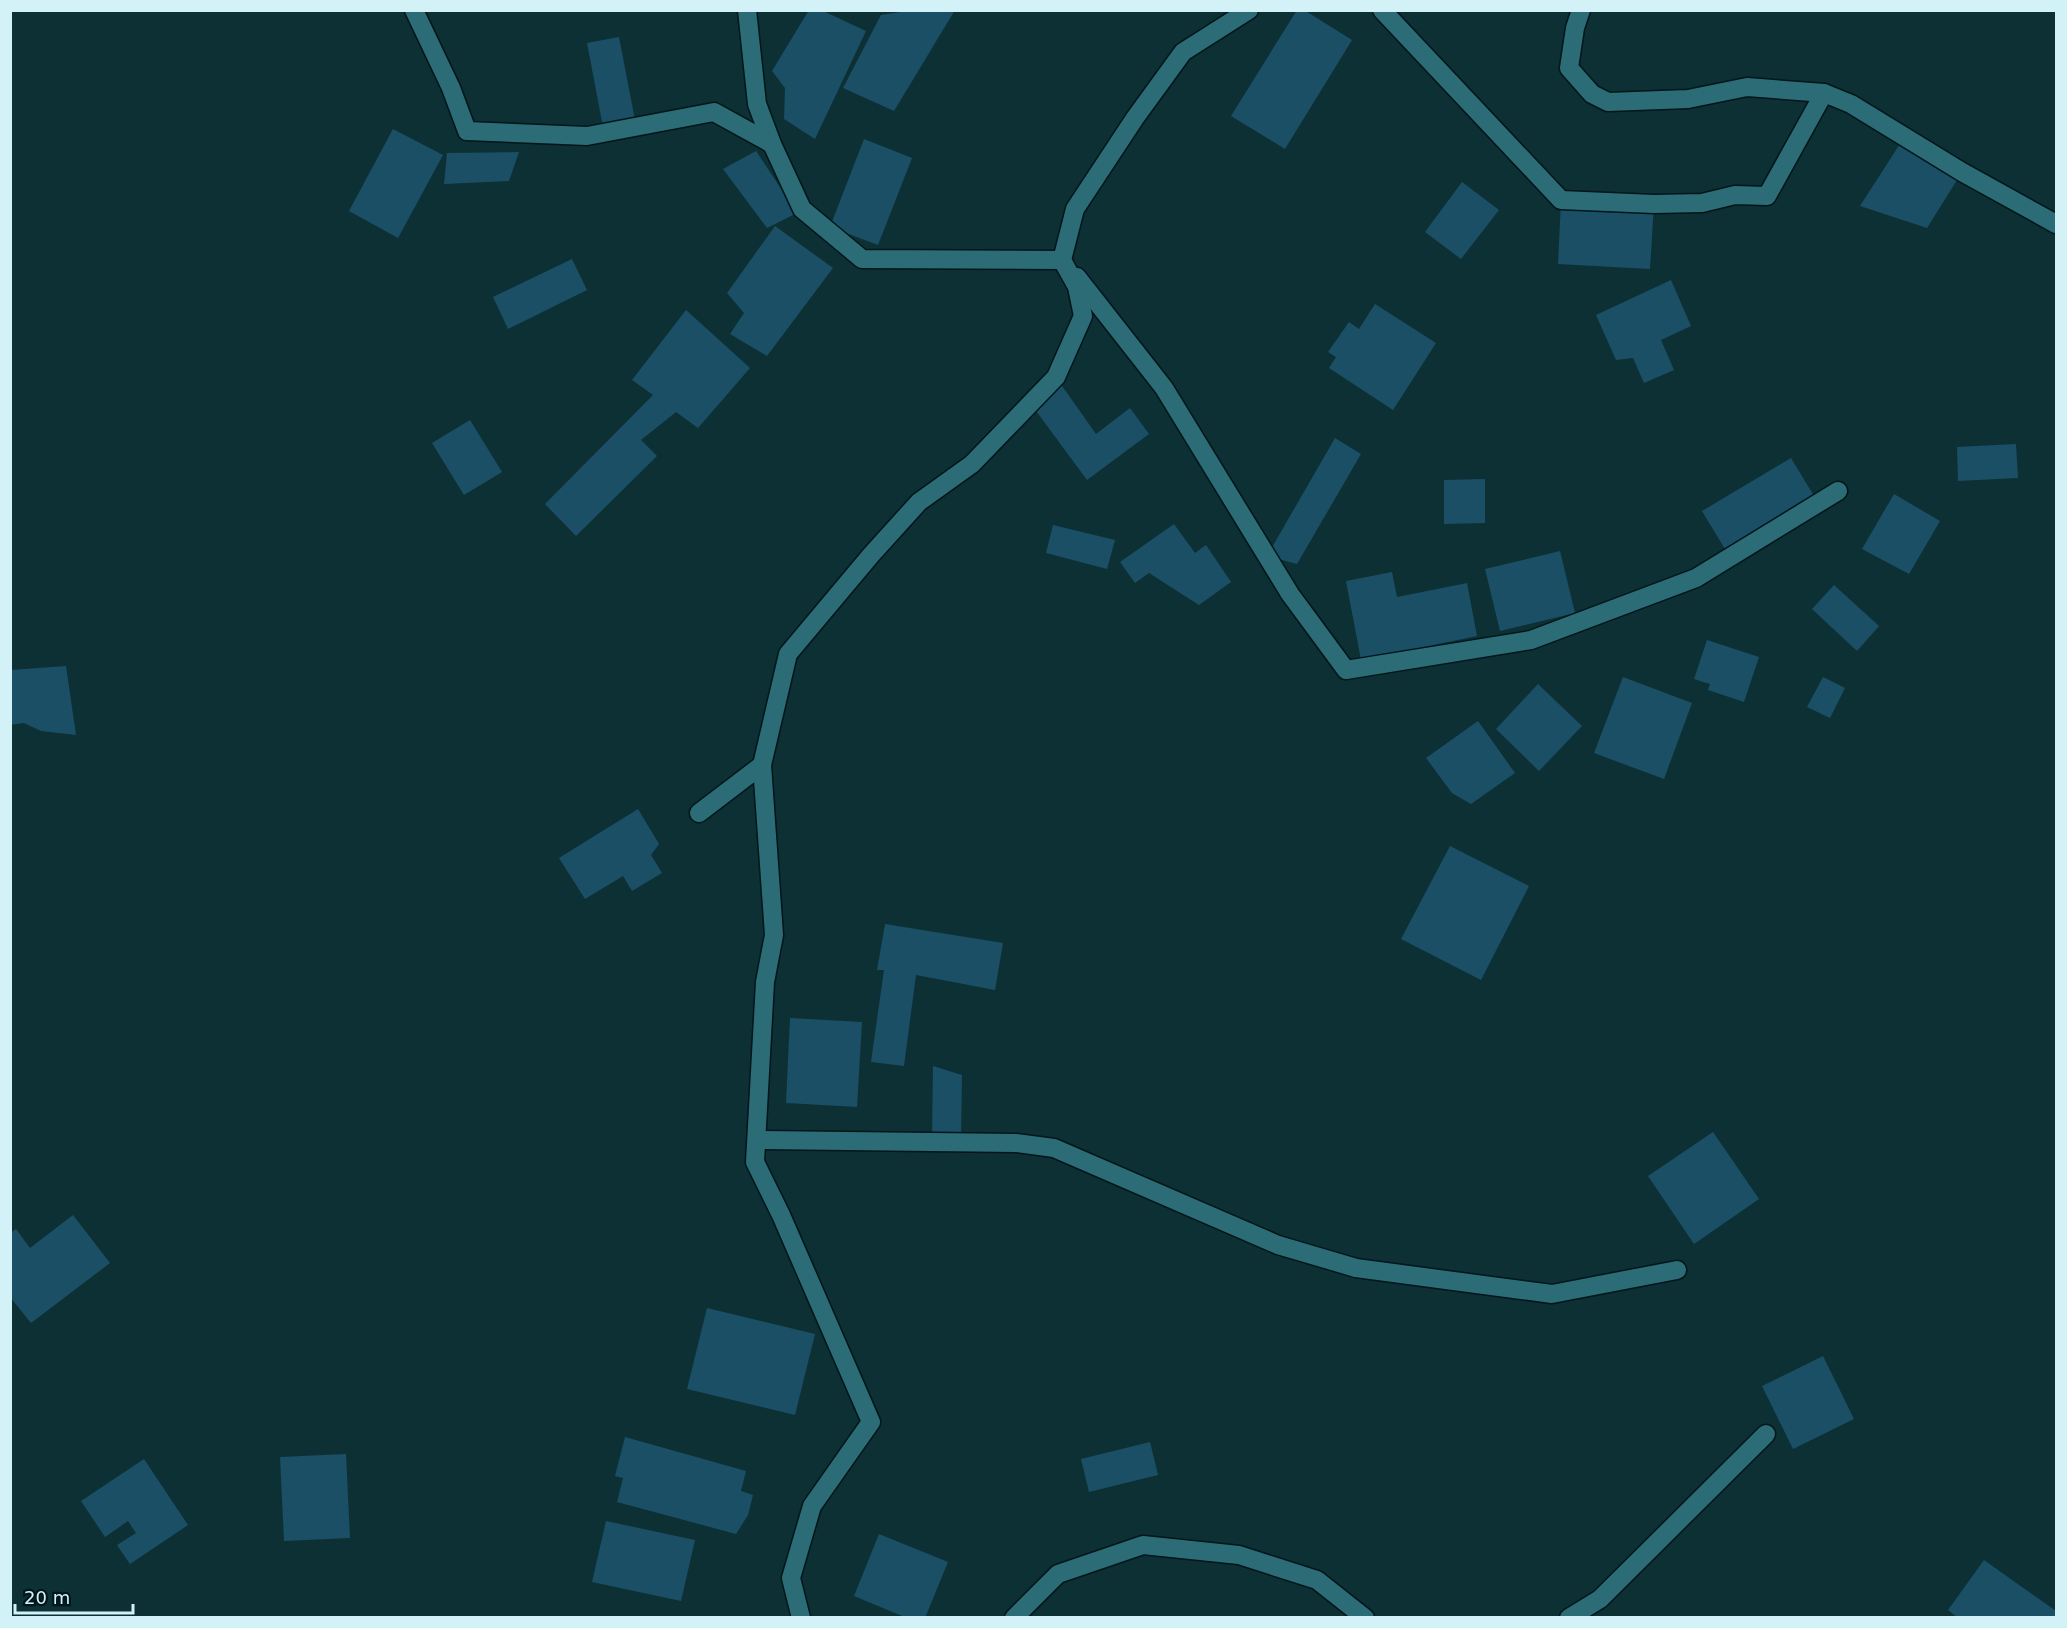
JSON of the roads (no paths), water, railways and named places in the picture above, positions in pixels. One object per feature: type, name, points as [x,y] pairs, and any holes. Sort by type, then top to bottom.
[{"type":"street","points":[[414,10],[451,88],[467,131],[587,136],[714,112],[772,144]]},
{"type":"street","points":[[747,10],[757,104],[772,144],[802,209],[862,260],[1062,260]]},
{"type":"street","points":[[801,1617],[791,1578],[812,1506],[871,1422],[781,1215],[755,1162],[765,982],[774,935],[762,765],[788,654],[870,555],[919,502],[972,465],[1056,376],[1083,316],[1077,287],[1062,260],[1076,209],[1135,118],[1183,52],[1250,10]]},
{"type":"street","points":[[1383,10],[1561,200],[1654,204],[1702,203],[1735,195],[1767,196],[1824,93]]},
{"type":"street","points":[[1581,10],[1575,28],[1569,68],[1592,93],[1608,102],[1688,99],[1747,87],[1824,93],[1851,104],[1962,172],[2056,224]]},
{"type":"street","points":[[1062,260],[1164,388],[1290,594],[1346,670],[1531,640],[1696,578],[1838,491]]},
{"type":"street","points":[[699,813],[762,765]]},
{"type":"street","points":[[757,1140],[1016,1143],[1054,1148],[1278,1245],[1356,1268],[1552,1294],[1677,1270]]},
{"type":"street","points":[[1569,1617],[1600,1599],[1766,1434]]},
{"type":"street","points":[[1014,1617],[1058,1574],[1143,1545],[1239,1555],[1317,1580],[1365,1617]]}]
